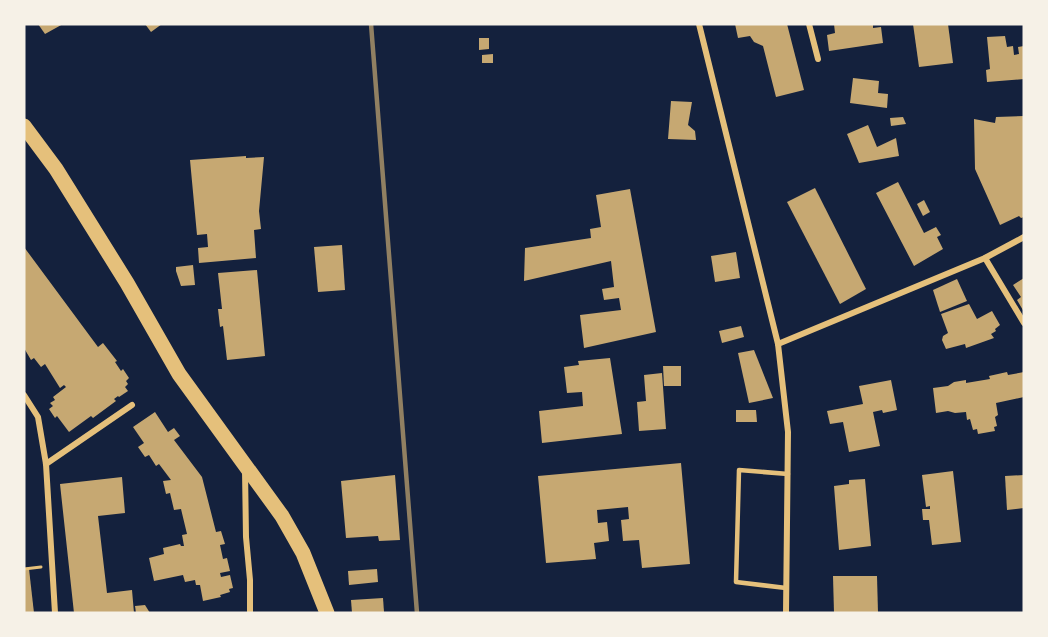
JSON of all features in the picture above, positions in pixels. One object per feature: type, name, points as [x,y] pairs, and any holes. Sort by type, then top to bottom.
[{"type":"main road","points":[[24,126],[56,169],[127,283],[179,374],[282,516],[303,553],[327,613]]},
{"type":"street","points":[[699,24],[778,344],[788,432],[786,613]]},
{"type":"street","points":[[809,24],[818,59]]},
{"type":"street","points":[[778,344],[985,258],[1024,237]]},
{"type":"street","points":[[985,258],[1024,323]]},
{"type":"street","points":[[24,395],[38,417],[46,464],[55,613]]},
{"type":"street","points":[[46,464],[132,405]]},
{"type":"street","points":[[244,465],[250,613]]},
{"type":"lane","points":[[786,588],[736,582],[739,470],[788,474]]},
{"type":"path","points":[[24,569],[52,566]]},
{"type":"building","points":[[38,24],[63,24],[45,34]]},
{"type":"building","points":[[145,24],[162,24],[151,32]]},
{"type":"building","points":[[735,24],[787,24],[804,90],[776,97],[763,46],[754,42],[750,36],[738,38]]},
{"type":"building","points":[[834,24],[873,24],[873,28],[881,27],[883,43],[829,51],[827,35],[835,33]]},
{"type":"building","points":[[913,24],[948,24],[953,63],[919,67]]},
{"type":"building","points":[[1005,36],[1007,47],[1013,46],[1014,55],[1019,54],[1018,47],[1024,46],[1024,79],[987,82],[986,70],[990,69],[987,37]]},
{"type":"building","points":[[479,38],[489,38],[489,49],[479,50]]},
{"type":"building","points":[[493,54],[493,63],[482,63],[482,55]]},
{"type":"building","points":[[853,78],[879,81],[878,93],[888,94],[887,108],[850,103]]},
{"type":"building","points":[[671,101],[692,102],[688,125],[695,131],[696,140],[668,139]]},
{"type":"building","points":[[1024,116],[1024,217],[1019,216],[1000,225],[975,169],[974,119],[995,123],[996,117]]},
{"type":"building","points":[[903,117],[906,124],[891,126],[890,118]]},
{"type":"building","points":[[868,125],[877,147],[896,138],[899,156],[859,163],[847,134]]},
{"type":"building","points":[[246,156],[246,158],[264,157],[259,211],[261,229],[254,230],[256,258],[199,263],[198,248],[208,247],[207,234],[197,235],[190,160]]},
{"type":"building","points":[[898,182],[924,233],[936,227],[941,235],[937,237],[943,249],[914,266],[876,193]]},
{"type":"building","points":[[815,188],[866,289],[840,304],[787,202]]},
{"type":"building","points":[[630,189],[656,332],[584,348],[580,315],[621,310],[619,298],[604,300],[602,289],[614,287],[611,261],[524,281],[525,248],[591,238],[590,229],[601,227],[596,195]]},
{"type":"building","points":[[924,200],[930,212],[923,216],[917,204]]},
{"type":"building","points":[[342,245],[345,290],[318,292],[314,247]]},
{"type":"building","points":[[24,247],[98,347],[103,343],[117,361],[115,362],[121,371],[123,369],[129,378],[125,387],[128,391],[114,399],[116,401],[93,418],[91,416],[69,432],[49,409],[53,406],[50,403],[55,400],[53,397],[66,387],[64,385],[60,388],[45,364],[41,367],[34,358],[31,360],[24,348]]},
{"type":"building","points":[[736,252],[740,278],[715,282],[711,256]]},
{"type":"building","points":[[193,265],[195,285],[181,286],[176,267]]},
{"type":"building","points":[[257,270],[265,356],[227,360],[223,326],[220,327],[218,309],[222,309],[218,273]]},
{"type":"building","points":[[1024,278],[1024,312],[1017,300],[1021,297],[1013,285]]},
{"type":"building","points":[[957,279],[967,301],[940,312],[933,290]]},
{"type":"building","points":[[969,304],[977,319],[992,311],[1000,325],[991,334],[994,338],[966,348],[965,344],[946,349],[942,340],[943,336],[948,333],[941,314]]},
{"type":"building","points":[[741,326],[744,337],[722,343],[719,331]]},
{"type":"building","points":[[754,350],[773,398],[749,403],[738,353]]},
{"type":"building","points":[[610,358],[622,434],[542,443],[539,411],[583,406],[582,392],[567,393],[564,367],[579,365],[578,361]]},
{"type":"building","points":[[663,366],[681,366],[681,386],[664,386]]},
{"type":"building","points":[[1007,372],[1008,375],[1024,372],[1024,397],[996,403],[998,415],[995,417],[997,426],[994,427],[995,431],[978,434],[977,429],[973,430],[970,419],[967,420],[966,412],[936,413],[933,388],[966,380],[966,383],[990,379],[989,376]]},
{"type":"building","points":[[662,373],[666,429],[639,431],[637,402],[646,401],[644,375]]},
{"type":"building","points":[[891,380],[897,410],[883,413],[882,410],[873,412],[880,446],[849,452],[843,422],[830,424],[827,411],[863,404],[859,386]]},
{"type":"building","points":[[736,410],[756,410],[757,422],[736,422]]},
{"type":"building","points":[[155,412],[168,432],[174,428],[180,436],[174,440],[202,477],[216,532],[221,531],[225,544],[220,545],[223,559],[227,558],[230,571],[220,573],[221,577],[230,575],[233,588],[229,589],[230,592],[220,595],[221,597],[203,601],[200,585],[196,585],[195,580],[185,582],[183,575],[154,581],[149,558],[164,554],[163,548],[180,544],[184,546],[182,535],[187,534],[181,509],[174,510],[170,493],[166,494],[163,481],[171,480],[159,464],[156,466],[149,455],[145,457],[138,447],[144,443],[133,427]]},
{"type":"building","points":[[681,463],[690,564],[642,568],[639,540],[623,541],[621,520],[629,519],[628,507],[597,510],[598,523],[607,522],[609,541],[594,543],[596,559],[546,563],[538,476]]},
{"type":"building","points":[[953,471],[961,542],[932,545],[929,520],[923,520],[922,509],[930,509],[930,506],[926,507],[922,475]]},
{"type":"building","points":[[395,475],[400,540],[379,541],[378,536],[346,538],[341,481]]},
{"type":"building","points":[[1024,475],[1024,508],[1007,510],[1005,476]]},
{"type":"building","points":[[122,477],[125,513],[98,516],[107,593],[132,590],[134,613],[74,613],[60,484]]},
{"type":"building","points":[[865,479],[871,546],[839,550],[834,486],[849,484],[849,480]]},
{"type":"building","points":[[29,569],[34,613],[24,613],[24,570]]},
{"type":"building","points":[[377,569],[378,582],[349,585],[348,571]]},
{"type":"building","points":[[833,576],[877,576],[878,613],[834,613]]},
{"type":"building","points":[[383,598],[384,612],[352,613],[351,600]]},
{"type":"building","points":[[145,605],[150,613],[136,613],[135,606]]},
{"type":"railway","points":[[371,24],[417,613]]}]
